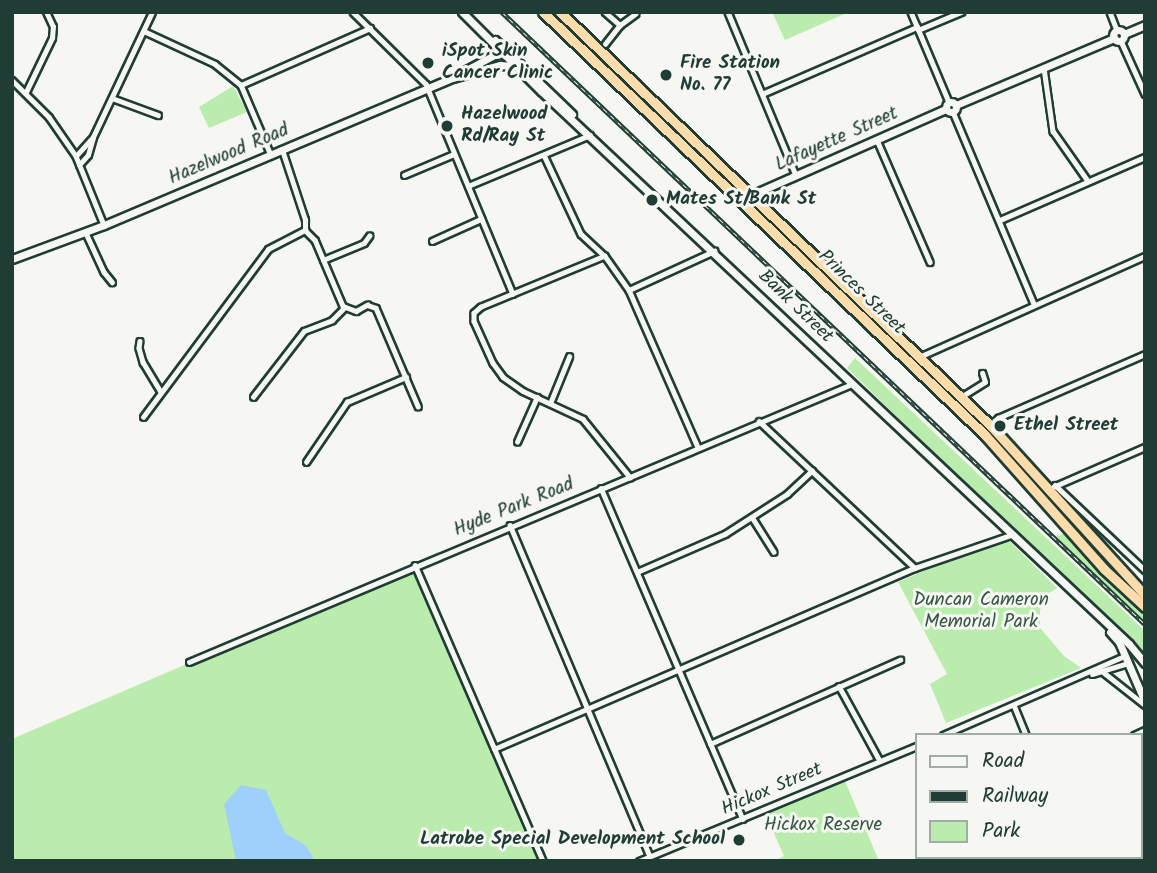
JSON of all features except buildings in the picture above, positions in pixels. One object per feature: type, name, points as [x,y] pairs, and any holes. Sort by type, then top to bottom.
[{"type":"highway","name":"Princes Street","points":[[543,12],[985,435],[1104,569],[1144,603]]},
{"type":"highway","name":"Princes Street","points":[[560,12],[1052,487],[1144,603]]},
{"type":"highway","points":[[1041,496],[1052,487]]},
{"type":"main road","name":"Bank Street","points":[[462,12],[516,67],[714,251],[1145,663]]},
{"type":"main road","name":"Lafayette Street","points":[[744,205],[753,197],[796,175],[1145,25]]},
{"type":"main road","points":[[500,65],[504,53]]},
{"type":"main road","points":[[452,78],[504,53]]},
{"type":"main road","points":[[504,53],[590,135]]},
{"type":"main road","points":[[452,78],[500,65],[516,67]]},
{"type":"main road","name":"Hazelwood Road","points":[[15,258],[86,233],[452,78]]},
{"type":"main road","name":"Bank Street","points":[[1106,625],[1126,660],[1144,702]]},
{"type":"main road","points":[[1126,660],[1136,653]]},
{"type":"main road","points":[[1144,702],[1145,690]]},
{"type":"street","points":[[26,92],[52,38],[53,27],[46,12]]},
{"type":"street","points":[[79,165],[88,155],[93,138],[152,12]]},
{"type":"street","points":[[353,12],[421,78],[513,294]]},
{"type":"street","points":[[605,12],[620,25]]},
{"type":"street","points":[[728,12],[796,175]]},
{"type":"street","points":[[911,12],[1034,305]]},
{"type":"street","points":[[762,94],[961,12]]},
{"type":"street","points":[[1110,12],[1145,94]]},
{"type":"street","points":[[605,44],[620,25],[635,14]]},
{"type":"street","points":[[241,85],[370,28]]},
{"type":"street","points":[[144,31],[215,64],[241,85],[271,155]]},
{"type":"street","points":[[1044,67],[1053,131],[1088,181]]},
{"type":"street","points":[[12,80],[49,117],[76,156],[104,225]]},
{"type":"street","points":[[113,98],[158,115]]},
{"type":"street","points":[[468,186],[590,135]]},
{"type":"street","points":[[76,156],[93,138]]},
{"type":"street","points":[[877,140],[930,262]]},
{"type":"street","points":[[282,150],[305,220],[305,230],[315,240],[345,307],[356,311],[367,305],[376,308],[418,406]]},
{"type":"street","points":[[404,175],[454,154]]},
{"type":"street","points":[[544,155],[581,233],[605,256],[629,290],[698,447]]},
{"type":"street","points":[[1000,220],[1145,157]]},
{"type":"street","points":[[432,241],[481,219]]},
{"type":"street","points":[[143,417],[268,249],[305,230]]},
{"type":"street","points":[[86,233],[104,272],[112,282]]},
{"type":"street","points":[[323,260],[364,243],[369,236]]},
{"type":"street","points":[[629,290],[714,251]]},
{"type":"street","points":[[605,256],[481,307],[474,313],[474,321],[493,363],[503,377],[583,419],[631,477]]},
{"type":"street","points":[[911,365],[920,357],[1145,256]]},
{"type":"street","points":[[253,397],[303,331],[332,320],[345,307]]},
{"type":"street","points":[[140,341],[143,362],[161,392]]},
{"type":"street","points":[[991,426],[998,418],[1145,354]]},
{"type":"street","points":[[551,401],[569,357]]},
{"type":"street","points":[[961,397],[985,382],[982,373]]},
{"type":"street","points":[[306,462],[347,402],[406,377]]},
{"type":"street","name":"Hyde Park Road","points":[[189,662],[510,525],[852,384]]},
{"type":"street","points":[[517,442],[537,397]]},
{"type":"street","points":[[759,421],[915,568]]},
{"type":"street","points":[[1145,447],[1052,487],[1145,570]]},
{"type":"street","points":[[637,572],[725,534],[787,495],[812,471]]},
{"type":"street","points":[[601,488],[743,819]]},
{"type":"street","points":[[752,517],[774,552]]},
{"type":"street","points":[[510,525],[650,856]]},
{"type":"street","points":[[494,749],[915,568],[1011,535]]},
{"type":"street","points":[[415,565],[543,861]]},
{"type":"street","points":[[710,744],[900,660]]},
{"type":"street","points":[[948,733],[1126,660]]},
{"type":"street","points":[[1101,669],[1144,702]]},
{"type":"street","points":[[839,686],[880,761]]},
{"type":"street","points":[[1014,705],[1025,733]]},
{"type":"street","name":"Hickox Street","points":[[639,861],[916,746]]},
{"type":"green space","points":[[772,12],[849,12],[785,40]]},
{"type":"green space","points":[[233,86],[247,112],[209,128],[199,107]]},
{"type":"green space","points":[[855,358],[1145,631],[1145,658],[847,368]]},
{"type":"green space","points":[[1067,532],[1114,585],[1145,612],[1145,622],[1055,537]]},
{"type":"green space","name":"Duncan Cameron Memorial Park","points":[[1005,537],[1057,588],[1046,595],[1040,610],[1040,628],[1064,656],[1081,668],[946,723],[930,684],[947,674],[898,582]]},
{"type":"green space","points":[[415,566],[541,861],[12,861],[12,739]]},
{"type":"green space","name":"Hickox Reserve","points":[[844,779],[879,861],[774,861],[784,856],[765,813]]},
{"type":"water","points":[[241,785],[266,790],[285,833],[305,845],[313,857],[311,861],[236,861],[224,804]]},
{"type":"railway","points":[[502,12],[1145,624]]},
{"type":"place","name":"iSpot Skin Cancer Clinic","points":[[428,63]]},
{"type":"place","name":"Fire Station No. 77","points":[[666,75]]},
{"type":"place","name":"Hazelwood Rd/Ray St","points":[[447,126]]},
{"type":"place","name":"Mates St/Bank St","points":[[652,200]]},
{"type":"place","name":"Ethel Street","points":[[1000,426]]},
{"type":"place","name":"Latrobe Special Development School","points":[[739,840]]}]
